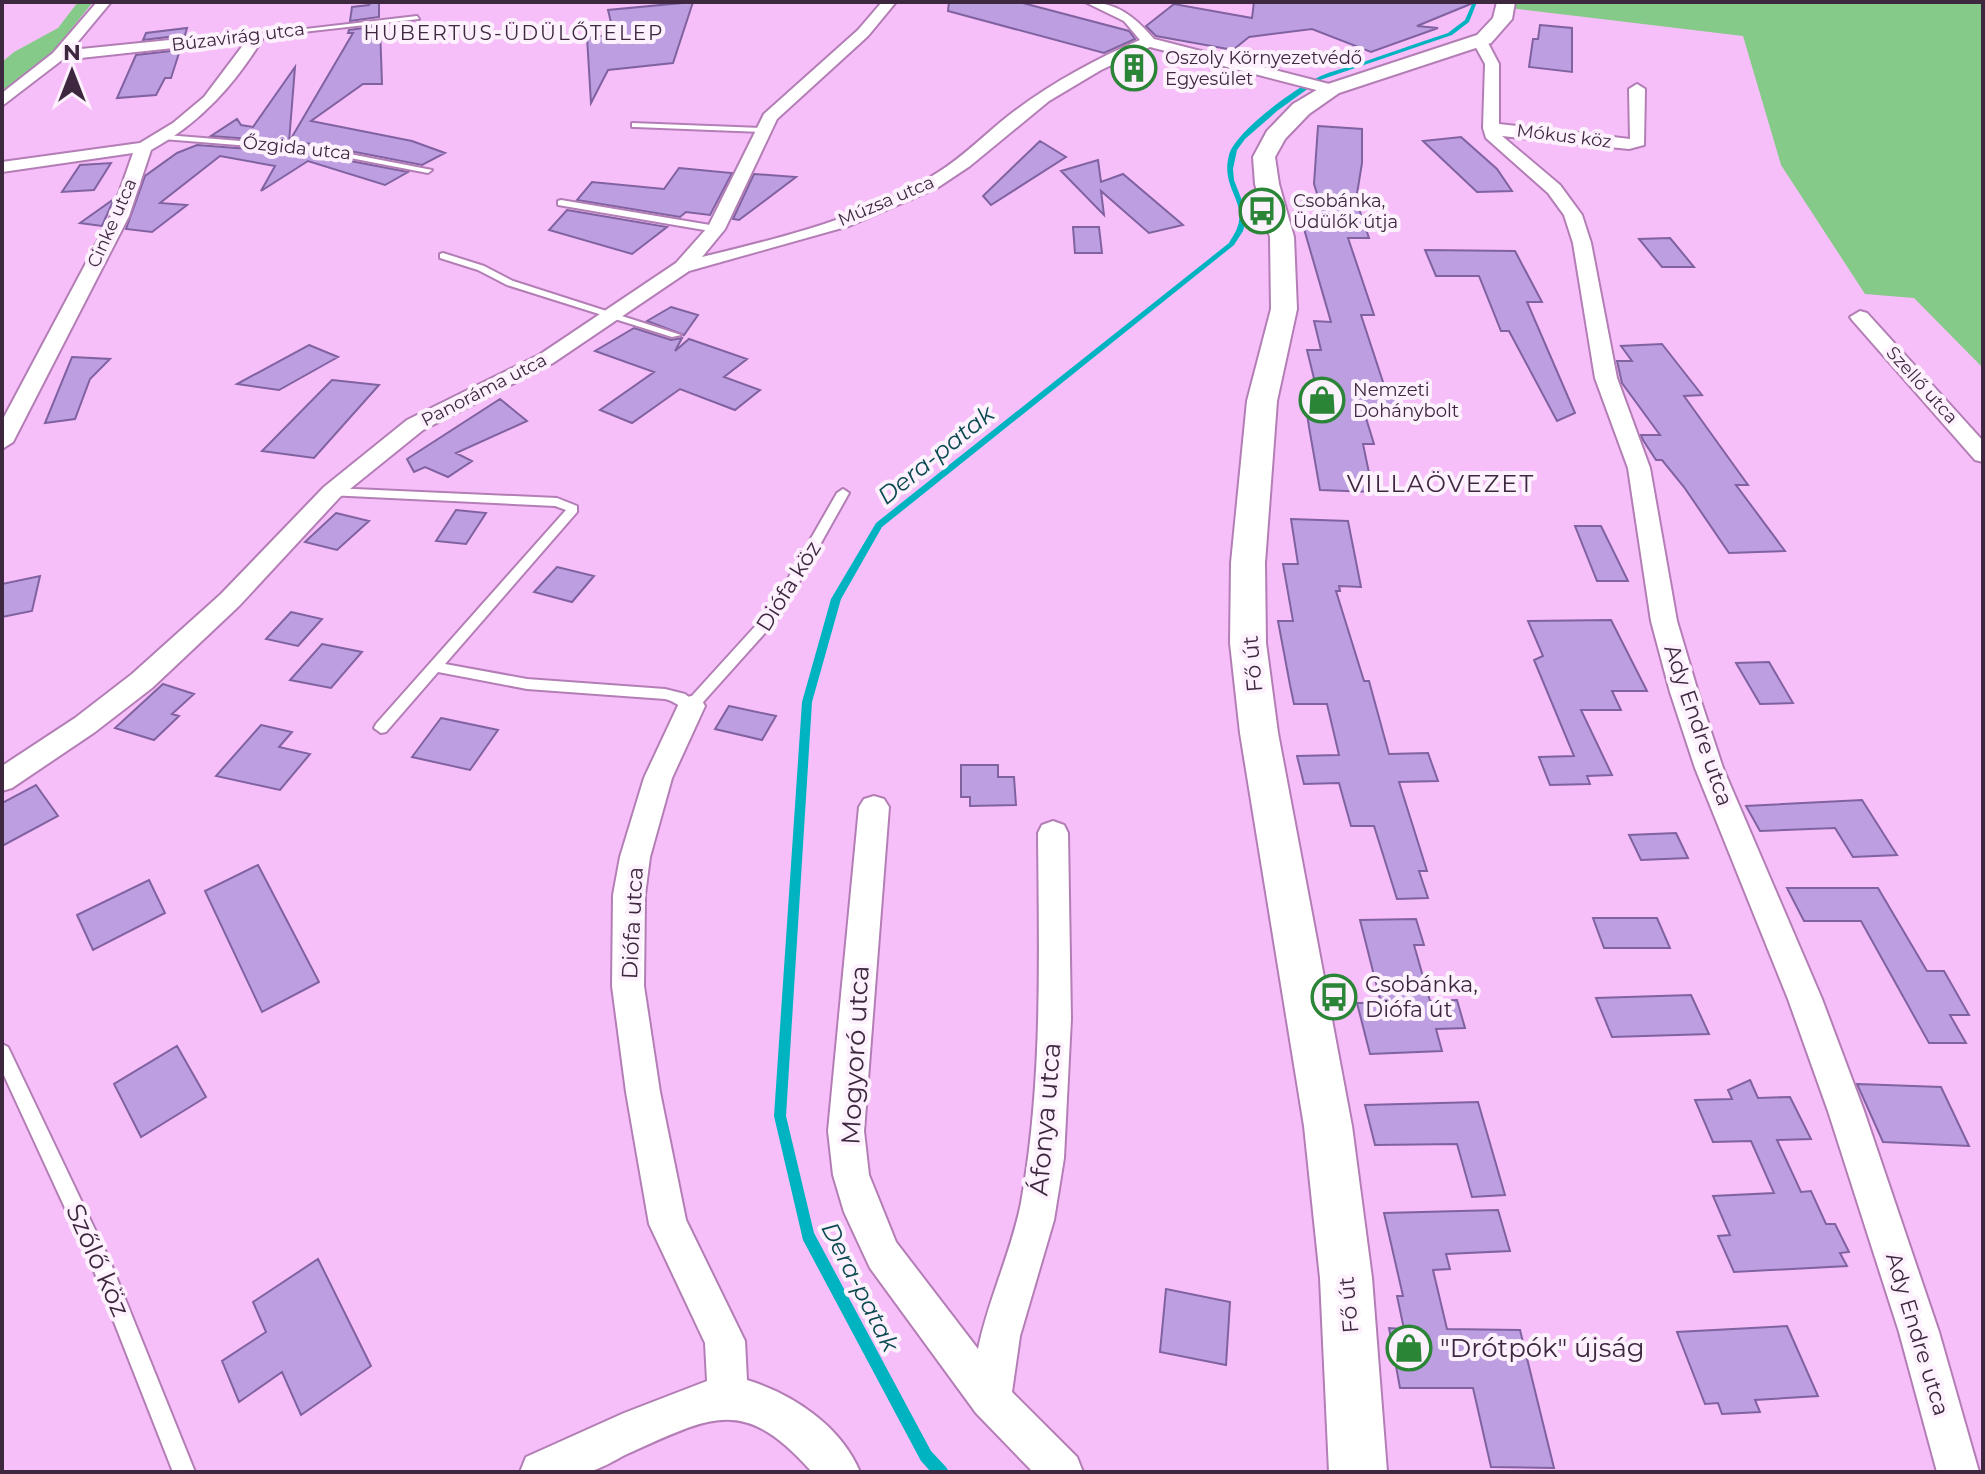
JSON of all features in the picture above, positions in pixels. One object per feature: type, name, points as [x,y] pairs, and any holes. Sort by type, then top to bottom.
[{"type":"main road","points":[[1484,39],[1502,19],[1506,2]]},
{"type":"main road","name":"Fő út","points":[[1358,1472],[1346,1278],[1328,1126],[1259,733],[1248,643],[1248,563],[1262,401],[1284,309],[1282,237],[1267,184],[1264,157],[1275,136],[1301,109],[1316,86],[1484,39]]},
{"type":"street","name":"Panoráma utca","points":[[2,780],[85,725],[191,638],[332,492],[415,425],[546,359],[683,267],[716,229],[750,163],[762,130],[779,107],[863,33],[889,2]]},
{"type":"street","points":[[1092,2],[1129,18],[1149,42],[1316,86]]},
{"type":"street","points":[[2,101],[58,56],[108,3]]},
{"type":"street","points":[[2,167],[144,147],[166,137],[210,99],[247,55],[258,35]]},
{"type":"street","name":"Búzavirág utca","points":[[58,56],[258,35]]},
{"type":"street","points":[[1484,39],[1480,42],[1488,51],[1494,78],[1491,128]]},
{"type":"street","name":"Múzsa utca","points":[[683,267],[815,230],[930,185],[966,163],[1028,109],[1071,82],[1149,42]]},
{"type":"street","name":"Mókus köz","points":[[1491,128],[1629,144],[1638,142],[1637,89]]},
{"type":"street","name":"Ady Endre utca","points":[[1491,128],[1494,138],[1554,189],[1573,215],[1582,243],[1606,378],[1639,468],[1664,621],[1684,692],[1709,768],[1768,905],[1846,1111],[1919,1332],[1958,1472]]},
{"type":"street","name":"Cinke utca","points":[[2,442],[120,216],[144,147]]},
{"type":"street","name":"Szellő utca","points":[[1860,317],[1983,455]]},
{"type":"street","name":"Diófa utca","points":[[691,706],[658,778],[635,857],[629,895],[628,986],[643,1092],[668,1224],[725,1341],[728,1396]]},
{"type":"street","name":"Mogyoró utca","points":[[874,807],[846,1131],[851,1175],[863,1212],[883,1255],[990,1399],[1062,1472]]},
{"type":"street","name":"Áfonya utca","points":[[990,1399],[1002,1329],[1023,1269],[1039,1204],[1051,1085],[1055,959],[1053,833]]},
{"type":"street","points":[[541,1472],[684,1411],[728,1396],[762,1405],[802,1428],[839,1472]]},
{"type":"lane","name":"Búzavirág utca","points":[[258,35],[417,18]]},
{"type":"lane","points":[[635,125],[762,130]]},
{"type":"lane","name":"Őzgida utca","points":[[166,137],[314,149],[428,170]]},
{"type":"lane","points":[[561,203],[716,229]]},
{"type":"lane","points":[[443,256],[481,268],[510,283],[676,335]]},
{"type":"lane","points":[[332,492],[557,502],[573,509],[381,728]]},
{"type":"lane","name":"Diófa köz","points":[[691,706],[775,613],[843,493]]},
{"type":"lane","points":[[435,667],[527,684],[665,694],[680,697],[691,706]]},
{"type":"lane","name":"Szőlő köz","points":[[2,1052],[102,1266],[184,1472]]},
{"type":"green space","points":[[78,2],[93,2],[38,70],[2,93],[2,62],[58,28]]},
{"type":"green space","points":[[1513,2],[1983,2],[1983,368],[1914,298],[1865,294],[1781,165],[1743,36],[1510,8]]},
{"type":"building","points":[[379,2],[379,17],[350,21],[352,7]]},
{"type":"building","points":[[693,2],[673,63],[608,70],[591,103],[587,37],[614,35],[608,10]]},
{"type":"building","points":[[949,2],[1019,2],[1129,31],[1135,39],[1104,53],[948,11]]},
{"type":"building","points":[[1254,2],[1473,3],[1417,26],[1438,28],[1371,52],[1312,29],[1249,37],[1233,50],[1156,36],[1146,26],[1174,4],[1252,18]]},
{"type":"building","points":[[1540,25],[1572,28],[1572,72],[1529,67],[1533,39],[1538,39]]},
{"type":"building","points":[[380,26],[382,84],[363,84],[311,121],[412,141],[445,153],[422,165],[314,144],[211,136],[237,119],[241,125],[253,127],[295,67],[289,142],[353,33],[348,33],[349,30]]},
{"type":"building","points":[[187,28],[185,35],[143,40],[146,33]]},
{"type":"building","points":[[180,50],[171,78],[165,78],[156,95],[117,98],[136,55]]},
{"type":"building","points":[[1318,126],[1362,129],[1362,163],[1356,200],[1369,238],[1348,238],[1374,315],[1361,315],[1384,385],[1392,385],[1404,418],[1366,418],[1374,444],[1363,444],[1373,492],[1320,490],[1309,427],[1306,407],[1321,407],[1307,350],[1321,350],[1314,321],[1331,322],[1302,222],[1326,222],[1314,184]]},
{"type":"building","points":[[1461,137],[1497,169],[1512,191],[1477,192],[1423,141]]},
{"type":"building","points":[[1040,141],[1066,157],[991,205],[983,196]]},
{"type":"building","points":[[197,145],[314,154],[408,172],[385,185],[308,161],[261,191],[275,166],[220,156],[160,203],[187,205],[152,232],[126,229],[145,176],[177,153]]},
{"type":"building","points":[[1098,160],[1101,182],[1123,174],[1183,225],[1149,233],[1101,191],[1104,215],[1061,171]]},
{"type":"building","points":[[111,163],[94,190],[62,192],[80,165]]},
{"type":"building","points":[[679,168],[732,173],[710,215],[686,212],[680,217],[577,200],[592,182],[664,189]]},
{"type":"building","points":[[754,174],[796,177],[739,220],[733,219]]},
{"type":"building","points":[[114,199],[102,226],[80,223]]},
{"type":"building","points":[[567,210],[667,227],[632,254],[549,230]]},
{"type":"building","points":[[1073,227],[1099,227],[1102,253],[1075,253]]},
{"type":"building","points":[[1670,238],[1694,267],[1662,267],[1639,239]]},
{"type":"building","points":[[1425,250],[1515,251],[1542,302],[1527,302],[1575,413],[1557,421],[1509,331],[1501,331],[1479,276],[1436,276]]},
{"type":"building","points":[[671,307],[698,315],[684,335],[647,321]]},
{"type":"building","points":[[634,328],[671,340],[682,338],[675,351],[689,339],[747,359],[724,377],[760,390],[735,410],[680,389],[632,423],[600,410],[654,372],[595,351]]},
{"type":"building","points":[[1662,344],[1702,395],[1684,396],[1748,485],[1736,485],[1785,551],[1729,553],[1684,487],[1662,460],[1656,460],[1643,440],[1641,435],[1660,435],[1622,383],[1617,361],[1632,361],[1621,346]]},
{"type":"building","points":[[309,345],[338,357],[279,390],[237,384]]},
{"type":"building","points":[[72,357],[110,359],[90,379],[75,419],[45,423]]},
{"type":"building","points":[[332,380],[379,385],[314,458],[262,451]]},
{"type":"building","points":[[500,399],[527,421],[456,453],[472,461],[448,477],[425,467],[414,472],[407,459]]},
{"type":"building","points":[[456,510],[486,513],[466,544],[436,541]]},
{"type":"building","points":[[336,513],[369,521],[337,550],[305,542]]},
{"type":"building","points":[[1291,519],[1348,521],[1361,587],[1339,586],[1340,591],[1336,591],[1364,681],[1369,681],[1389,754],[1428,753],[1438,781],[1399,782],[1427,871],[1419,871],[1428,898],[1397,899],[1374,826],[1351,826],[1339,783],[1304,784],[1297,756],[1339,755],[1327,704],[1294,704],[1290,685],[1278,621],[1293,621],[1283,564],[1298,564]]},
{"type":"building","points":[[1575,526],[1601,526],[1628,581],[1597,581]]},
{"type":"building","points":[[557,567],[594,576],[572,602],[534,592]]},
{"type":"building","points":[[40,576],[32,611],[2,617],[2,584]]},
{"type":"building","points":[[291,612],[322,619],[298,646],[266,639]]},
{"type":"building","points":[[1611,620],[1647,691],[1612,691],[1621,710],[1581,710],[1612,775],[1587,776],[1590,784],[1550,785],[1539,757],[1574,756],[1534,660],[1543,656],[1528,621]]},
{"type":"building","points":[[322,644],[362,652],[331,688],[290,680]]},
{"type":"building","points":[[1769,662],[1793,703],[1760,704],[1736,663]]},
{"type":"building","points":[[163,684],[194,694],[172,714],[179,716],[154,740],[115,728]]},
{"type":"building","points":[[729,706],[776,716],[762,740],[715,729]]},
{"type":"building","points":[[441,718],[498,730],[470,770],[412,757]]},
{"type":"building","points":[[261,725],[292,732],[279,747],[310,754],[280,790],[216,776]]},
{"type":"building","points":[[961,765],[998,765],[998,777],[1014,777],[1016,805],[970,806],[970,797],[961,797]]},
{"type":"building","points":[[36,785],[58,816],[2,846],[2,803]]},
{"type":"building","points":[[1862,800],[1897,855],[1853,857],[1835,828],[1760,831],[1746,806]]},
{"type":"building","points":[[1676,833],[1688,858],[1641,860],[1629,835]]},
{"type":"building","points":[[258,865],[319,982],[262,1012],[205,891]]},
{"type":"building","points":[[149,880],[165,913],[93,950],[77,915]]},
{"type":"building","points":[[1787,888],[1878,888],[1927,971],[1944,971],[1969,1015],[1950,1015],[1966,1043],[1929,1043],[1861,921],[1804,921]]},
{"type":"building","points":[[1593,918],[1657,918],[1670,948],[1604,948]]},
{"type":"building","points":[[1416,919],[1424,945],[1414,945],[1430,1001],[1457,1000],[1465,1028],[1436,1029],[1442,1051],[1370,1054],[1357,1003],[1381,1003],[1360,920]]},
{"type":"building","points":[[1691,995],[1709,1034],[1612,1037],[1596,998]]},
{"type":"building","points":[[177,1046],[206,1097],[141,1137],[114,1084]]},
{"type":"building","points":[[1750,1080],[1758,1098],[1790,1097],[1811,1139],[1777,1140],[1801,1192],[1811,1191],[1826,1224],[1835,1224],[1849,1252],[1840,1253],[1847,1266],[1734,1272],[1718,1236],[1730,1235],[1713,1196],[1774,1193],[1751,1141],[1713,1142],[1695,1100],[1732,1099],[1728,1090]]},
{"type":"building","points":[[1857,1084],[1941,1087],[1969,1146],[1883,1142]]},
{"type":"building","points":[[1478,1102],[1505,1195],[1472,1197],[1457,1144],[1375,1145],[1365,1105]]},
{"type":"building","points":[[1498,1210],[1510,1251],[1446,1254],[1450,1269],[1433,1270],[1447,1329],[1520,1330],[1554,1468],[1491,1467],[1473,1388],[1400,1388],[1389,1328],[1404,1329],[1397,1296],[1403,1296],[1384,1213]]},
{"type":"building","points":[[318,1259],[371,1366],[301,1415],[282,1372],[239,1402],[222,1361],[266,1332],[253,1302]]},
{"type":"building","points":[[1166,1289],[1230,1302],[1226,1365],[1160,1352]]},
{"type":"building","points":[[1787,1326],[1818,1396],[1755,1400],[1760,1412],[1722,1414],[1718,1403],[1705,1404],[1677,1332]]},
{"type":"waterway","name":"Dera-patak","points":[[941,1472],[926,1456],[808,1235],[780,1116],[807,702],[836,599],[879,525],[1232,244],[1243,220],[1243,211],[1231,180],[1231,163],[1236,145],[1252,129],[1318,79],[1450,34],[1467,21],[1475,2]]},
{"type":"place","name":"Oszoly Környezetvédő Egyesület","points":[[1134,68]]},
{"type":"place","name":"Csobánka, Üdülők útja","points":[[1262,211]]},
{"type":"place","name":"Nemzeti Dohánybolt","points":[[1322,400]]},
{"type":"place","name":"Csobánka, Diófa út","points":[[1334,997]]},
{"type":"place","name":"\"Drótpók\" újság","points":[[1409,1348]]},
{"type":"district","name":"HUBERTUS-ÜDÜLŐTELEP","points":[[514,33]]},
{"type":"district","name":"VILLAÖVEZET","points":[[1441,484]]}]
